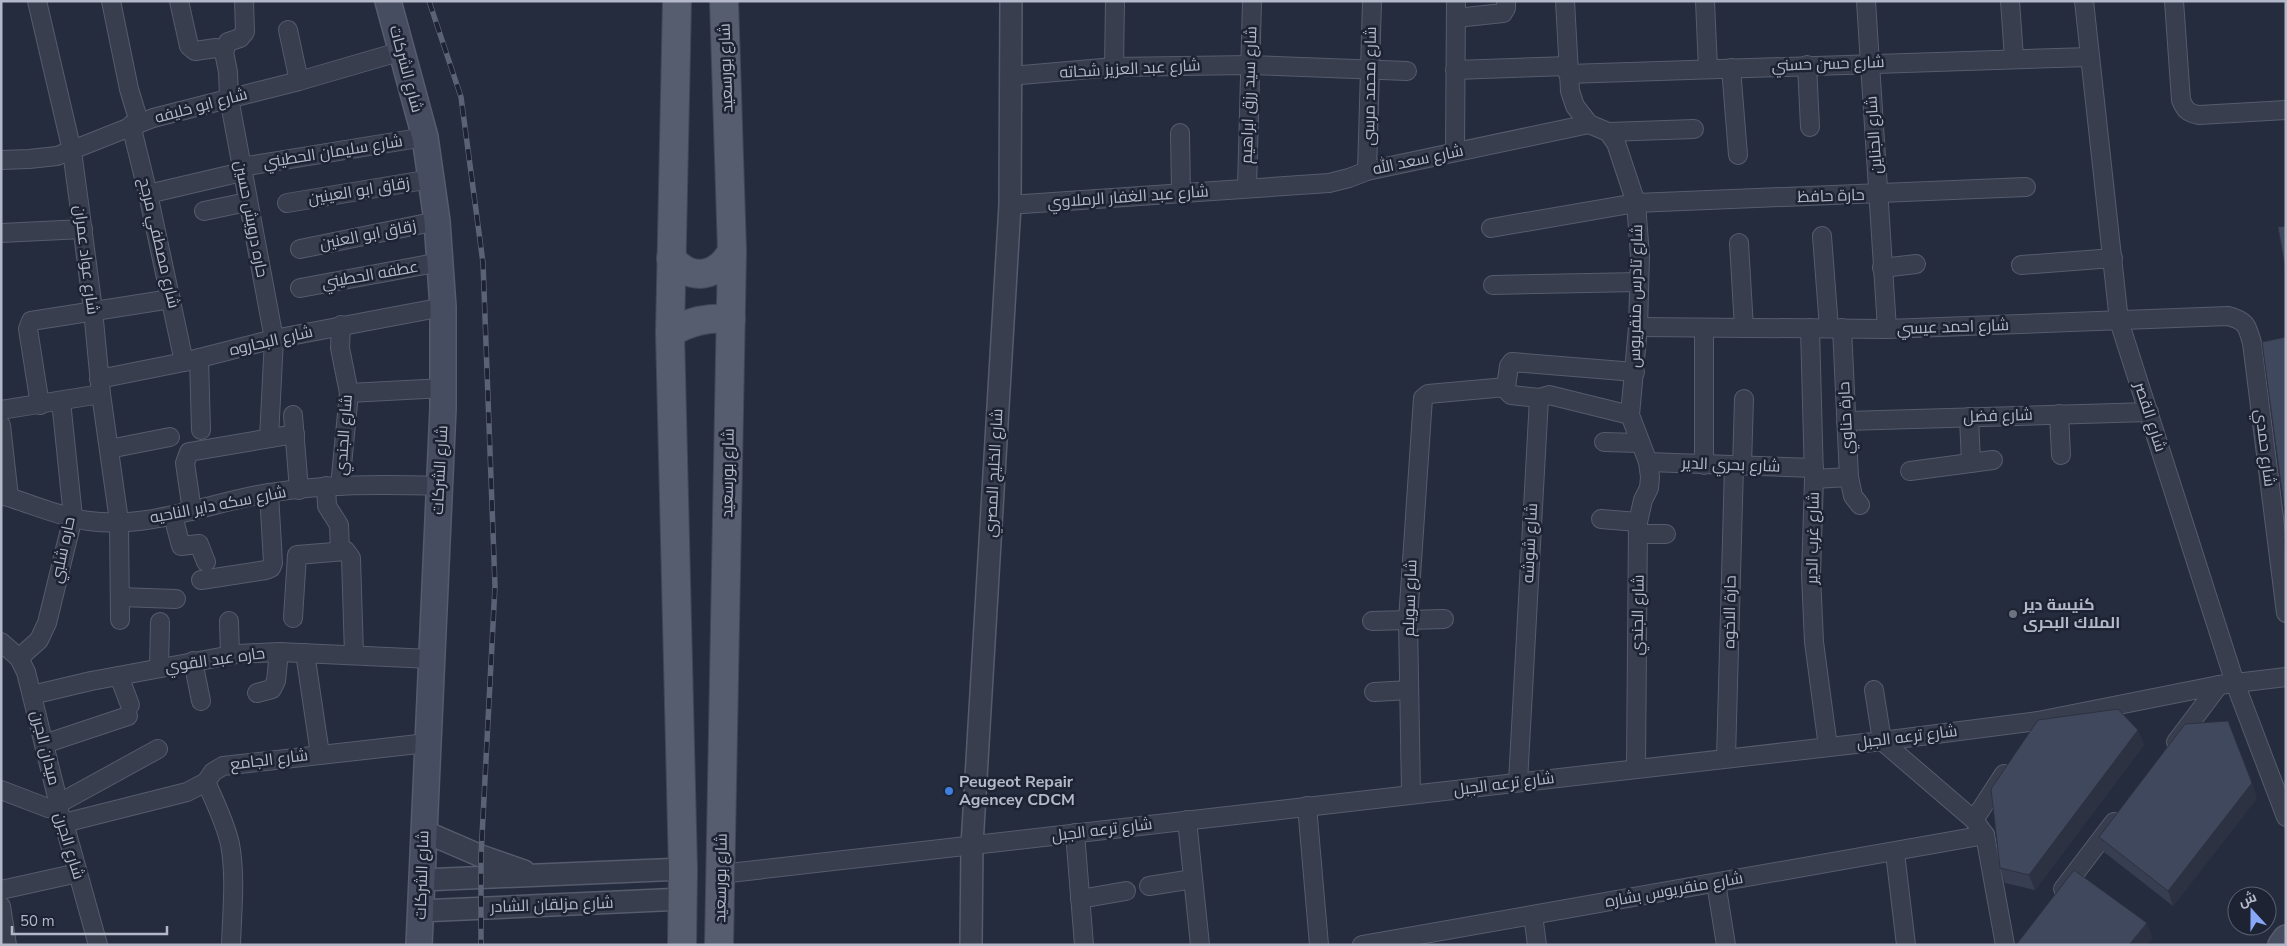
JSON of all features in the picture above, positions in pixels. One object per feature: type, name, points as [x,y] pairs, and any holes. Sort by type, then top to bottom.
[{"type":"main road","name":"شارع الشركات","points":[[388,1],[425,137],[437,221],[443,307],[444,388],[419,945]]},
{"type":"main road","points":[[677,1],[670,258],[670,333],[683,869],[682,945]]},
{"type":"main road","name":"شارع بورسعيد","points":[[719,945],[732,250],[724,1]]},
{"type":"main road","points":[[670,258],[687,272],[709,273],[719,268],[727,260],[732,250]]},
{"type":"main road","points":[[670,333],[693,321],[718,318],[731,319]]},
{"type":"main road","points":[[2281,945],[2286,938]]},
{"type":"street","name":"شارع عواد عمران","points":[[37,1],[72,151],[83,229],[100,386],[119,521],[120,620]]},
{"type":"street","name":"شارع مصطفي مرجح","points":[[111,1],[148,194],[171,299],[192,360],[201,430]]},
{"type":"street","points":[[179,1],[188,46],[195,51],[216,48],[224,52],[228,42],[240,38],[245,32],[244,1]]},
{"type":"street","name":"شارع الخليج المصري","points":[[971,945],[972,844],[1010,205],[1011,1]]},
{"type":"street","points":[[1114,67],[1115,1]]},
{"type":"street","name":"شارع سيد رزق ابراهيم","points":[[1247,188],[1252,1]]},
{"type":"street","name":"شارع محمد مرسى","points":[[1367,171],[1372,1]]},
{"type":"street","points":[[1455,152],[1456,9],[1503,13],[1506,8],[1506,1]]},
{"type":"street","points":[[1565,1],[1570,91],[1575,106],[1589,124],[1608,132],[1694,129]]},
{"type":"street","points":[[1705,1],[1708,69]]},
{"type":"street","name":"شارع الجناين","points":[[1866,1],[1886,329]]},
{"type":"street","points":[[2010,1],[2014,58]]},
{"type":"street","name":"شارع القصر","points":[[2084,1],[2119,321],[2149,412],[2227,684],[2286,817]]},
{"type":"street","points":[[2174,1],[2181,100],[2189,113],[2199,115],[2286,110]]},
{"type":"street","points":[[288,30],[300,81]]},
{"type":"street","name":"حاره درويش حسين","points":[[224,52],[228,72],[229,98],[246,202],[274,339],[269,438]]},
{"type":"street","name":"شارع ابو خليفه","points":[[1,160],[43,158],[72,151],[135,124],[402,52]]},
{"type":"street","name":"شارع حسن حسني","points":[[1455,70],[1708,69],[2089,57]]},
{"type":"street","name":"شارع عبد العزيز شحاته","points":[[1010,76],[1114,67],[1250,65],[1407,70]]},
{"type":"street","points":[[1807,65],[1810,127]]},
{"type":"street","points":[[1731,68],[1738,154]]},
{"type":"street","name":"شارع سعد الله","points":[[1247,188],[1330,183],[1367,171],[1589,124]]},
{"type":"street","name":"شارع تادرس منقريوس","points":[[1608,132],[1618,148],[1636,203],[1640,282],[1635,372],[1630,415],[1639,443],[1648,462]]},
{"type":"street","points":[[1180,133],[1182,194]]},
{"type":"street","name":"شارع سليمان الحطيني","points":[[148,194],[241,170],[425,137]]},
{"type":"street","name":"زقاق ابو العينين","points":[[287,203],[431,179]]},
{"type":"street","name":"حارة حافظ","points":[[1491,228],[1636,203],[2026,187]]},
{"type":"street","name":"شارع عبد الغفار الرملاوي","points":[[1010,205],[1247,188]]},
{"type":"street","points":[[204,211],[246,202]]},
{"type":"street","name":"زقاق ابو العنين","points":[[300,248],[437,221]]},
{"type":"street","points":[[1,232],[83,229]]},
{"type":"street","name":"حارة حناوي","points":[[1822,236],[1836,328],[1846,420],[1849,477],[1853,496],[1860,505]]},
{"type":"street","points":[[1739,243],[1744,328]]},
{"type":"street","points":[[2021,265],[2113,258]]},
{"type":"street","name":"عطفه الحطيني","points":[[300,288],[441,262]]},
{"type":"street","points":[[1882,268],[1916,264]]},
{"type":"street","points":[[1492,285],[1640,282]]},
{"type":"street","points":[[40,405],[28,326],[34,320],[171,299]]},
{"type":"street","name":"شارع البحاروه","points":[[1,410],[61,401],[100,386],[274,339],[443,307]]},
{"type":"street","name":"شارع احمد عيسي","points":[[1638,327],[1886,329],[2228,316],[2240,319],[2261,342]]},
{"type":"street","name":"شارع الجندي","points":[[340,551],[338,521],[327,506],[333,486],[349,393],[340,348],[341,325]]},
{"type":"street","points":[[1704,328],[1704,464]]},
{"type":"street","name":"شارع غرب الدير","points":[[1810,328],[1814,474],[1811,575],[1814,642],[1828,747]]},
{"type":"street","name":"شارع حمدي","points":[[2261,342],[2281,540],[2286,613]]},
{"type":"street","points":[[1630,415],[1549,395],[1538,398],[1511,395],[1506,390],[1506,387],[1509,366],[1512,362],[1635,372]]},
{"type":"street","name":"شارع سويلم","points":[[1412,794],[1408,620],[1421,403],[1428,394],[1506,387]]},
{"type":"street","points":[[349,393],[444,388]]},
{"type":"street","name":"شارع شوشه","points":[[1518,782],[1538,398]]},
{"type":"street","name":"حارة الاخوه","points":[[1726,758],[1738,466],[1744,399]]},
{"type":"street","name":"حاره شلبي","points":[[19,658],[39,640],[47,623],[73,517],[61,401]]},
{"type":"street","name":"شارع فضل","points":[[1846,420],[2149,412]]},
{"type":"street","points":[[2059,414],[2061,456]]},
{"type":"street","points":[[293,415],[299,490]]},
{"type":"street","points":[[1969,417],[1971,463]]},
{"type":"street","points":[[1,425],[5,496]]},
{"type":"street","points":[[192,511],[185,463],[186,455],[189,452],[295,434]]},
{"type":"street","points":[[109,449],[170,437]]},
{"type":"street","points":[[1604,442],[1639,443]]},
{"type":"street","points":[[1910,471],[1993,460]]},
{"type":"street","name":"شارع الجندي","points":[[1636,769],[1638,528],[1643,500],[1649,488],[1648,462]]},
{"type":"street","name":"شارع بحري الدير","points":[[1648,462],[1738,466],[1849,477]]},
{"type":"street","name":"شارع سكه داير الناحيه","points":[[5,496],[89,521],[119,521],[149,520],[269,493],[333,486],[382,484],[439,486]]},
{"type":"street","points":[[201,580],[271,568],[273,563],[269,493]]},
{"type":"street","points":[[173,516],[181,546],[199,544],[206,562]]},
{"type":"street","points":[[1601,519],[1666,534]]},
{"type":"street","points":[[293,618],[295,561],[299,554],[346,551],[350,555],[354,655]]},
{"type":"street","points":[[273,563],[295,561]]},
{"type":"street","points":[[120,597],[176,599]]},
{"type":"street","points":[[1372,621],[1444,620]]},
{"type":"street","points":[[229,621],[230,655]]},
{"type":"street","points":[[159,668],[160,622]]},
{"type":"street","name":"ميدان الجرن","points":[[1,642],[19,658],[26,672],[58,801],[56,805],[48,808],[1,790]]},
{"type":"street","points":[[257,693],[272,689],[276,681],[279,652]]},
{"type":"street","name":"حاره عبد القوي","points":[[32,695],[230,655],[279,652],[431,659]]},
{"type":"street","points":[[305,653],[320,754]]},
{"type":"street","points":[[193,661],[201,701]]},
{"type":"street","points":[[44,744],[129,710],[119,676]]},
{"type":"street","name":"شارع ترعه الجبل","points":[[721,874],[1882,741],[2038,720],[2227,684],[2286,677]]},
{"type":"street","points":[[2165,756],[2227,684]]},
{"type":"street","points":[[1374,692],[1410,690]]},
{"type":"street","points":[[1874,690],[1882,741],[1974,820],[1985,835],[2005,945]]},
{"type":"street","points":[[2027,737],[2038,720]]},
{"type":"street","name":"شارع الجامع","points":[[64,823],[187,792],[206,782],[213,772],[223,766],[427,743]]},
{"type":"street","points":[[56,805],[158,749]]},
{"type":"street","points":[[1974,820],[2011,762]]},
{"type":"street","points":[[206,782],[220,812],[230,844],[234,877],[231,945]]},
{"type":"street","name":"شارع الجرن","points":[[56,805],[64,823],[98,945]]},
{"type":"street","points":[[1307,806],[1319,945]]},
{"type":"street","points":[[2050,905],[2123,811]]},
{"type":"street","points":[[1187,820],[1200,945]]},
{"type":"street","points":[[423,830],[481,856],[536,875]]},
{"type":"street","points":[[1075,833],[1084,945]]},
{"type":"street","name":"شارع منقريوس بشاره","points":[[1362,945],[1431,939],[1533,914],[1895,853],[1985,835]]},
{"type":"street","points":[[1895,853],[1906,945]]},
{"type":"street","name":"شارع مزلقان الشادر","points":[[422,880],[683,869]]},
{"type":"street","points":[[1,890],[78,873]]},
{"type":"street","points":[[594,873],[594,904]]},
{"type":"street","points":[[1149,886],[1193,879]]},
{"type":"street","points":[[1716,882],[1726,945]]},
{"type":"street","points":[[1080,898],[1126,891]]},
{"type":"street","name":"شارع مزلقان الشادر","points":[[420,911],[683,900]]},
{"type":"street","points":[[1,906],[7,945]]},
{"type":"street","points":[[1533,914],[1537,945]]},
{"type":"building","points":[[2286,226],[2286,273],[2278,227]]},
{"type":"building","points":[[2286,337],[2286,507],[2284,507],[2262,342]]},
{"type":"building","points":[[2118,709],[2138,730],[2029,875],[2000,868],[1991,789],[2038,720]]},
{"type":"building","points":[[2228,721],[2252,783],[2168,891],[2099,837],[2185,724]]},
{"type":"building","points":[[2074,870],[2147,923],[2129,945],[2016,945]]},
{"type":"railway","points":[[429,1],[461,97],[483,263],[495,586],[481,856],[481,945]]},
{"type":"place","name":"كنيسة دير الملاك البحرى","points":[[2013,614]]},
{"type":"place","name":"Peugeot Repair Agencey CDCM","points":[[949,791]]}]
